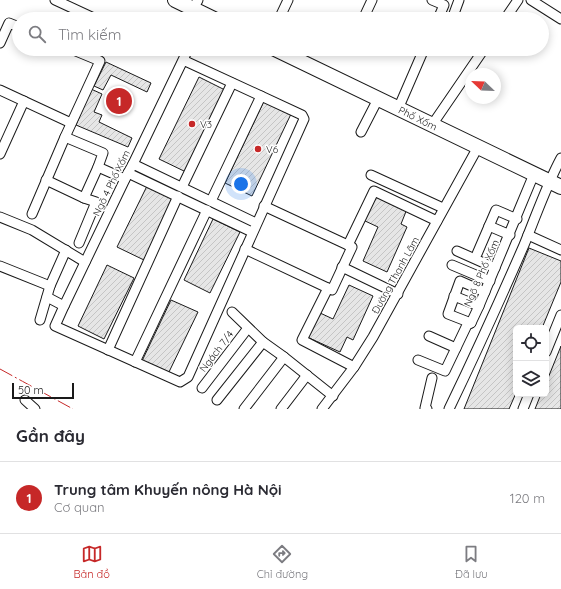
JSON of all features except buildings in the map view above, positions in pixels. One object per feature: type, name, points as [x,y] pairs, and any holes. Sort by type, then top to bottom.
[{"type":"highway","points":[[175,0],[203,12]]},
{"type":"highway","name":"Phố Xốm","points":[[289,56],[555,184]]},
{"type":"street","points":[[55,0],[81,12]]},
{"type":"street","points":[[282,12],[288,0]]},
{"type":"street","points":[[432,0],[444,5],[441,12]]},
{"type":"street","points":[[455,12],[459,0]]},
{"type":"street","points":[[510,12],[518,0]]},
{"type":"street","points":[[531,0],[561,19]]},
{"type":"street","points":[[367,12],[369,1]]},
{"type":"street","points":[[0,43],[9,23],[12,24]]},
{"type":"street","points":[[32,214],[71,123],[100,61],[88,56]]},
{"type":"street","name":"Ngõ 4 Phố Xốm","points":[[108,350],[55,326],[185,56]]},
{"type":"street","points":[[398,109],[421,56]]},
{"type":"street","points":[[432,125],[479,56]]},
{"type":"street","points":[[178,196],[108,350],[177,382],[186,380],[304,119],[302,115],[183,60]]},
{"type":"street","points":[[182,187],[232,83]]},
{"type":"street","points":[[0,90],[71,123]]},
{"type":"street","points":[[211,202],[261,96]]},
{"type":"street","points":[[361,132],[378,99]]},
{"type":"street","points":[[0,154],[24,101]]},
{"type":"street","points":[[66,137],[103,153],[84,198]]},
{"type":"street","name":"Đường Thanh Lãm","points":[[322,409],[354,367],[398,294],[443,208],[478,147]]},
{"type":"street","points":[[449,409],[485,335],[528,235],[555,184],[561,158]]},
{"type":"street","points":[[133,164],[256,223]]},
{"type":"street","points":[[98,167],[127,176],[178,196],[252,232]]},
{"type":"street","name":"Ngõ 8 Phố Xốm","points":[[418,360],[445,371],[467,324],[471,323],[479,306],[510,235],[534,174]]},
{"type":"street","points":[[371,175],[443,208]]},
{"type":"street","points":[[46,180],[96,202],[80,243]]},
{"type":"street","points":[[348,245],[374,191],[437,220]]},
{"type":"street","points":[[245,249],[332,290],[352,247],[264,206]]},
{"type":"street","points":[[135,362],[207,210]]},
{"type":"street","points":[[477,254],[496,210],[516,219]]},
{"type":"street","points":[[0,217],[32,230],[85,262]]},
{"type":"street","points":[[489,226],[510,235]]},
{"type":"street","points":[[528,235],[561,250]]},
{"type":"street","points":[[40,320],[50,286],[66,250]]},
{"type":"street","points":[[457,251],[496,268]]},
{"type":"street","points":[[452,265],[490,281]]},
{"type":"street","points":[[0,266],[50,286]]},
{"type":"street","points":[[342,267],[398,294]]},
{"type":"street","points":[[471,323],[448,314],[460,281],[485,292]]},
{"type":"street","points":[[328,288],[302,340],[354,367]]},
{"type":"street","points":[[454,296],[479,306]]},
{"type":"street","points":[[47,297],[64,306]]},
{"type":"street","points":[[232,312],[263,342],[333,396]]},
{"type":"street","points":[[549,345],[561,315]]},
{"type":"street","name":"Ngách 7/4","points":[[202,388],[248,328]]},
{"type":"street","points":[[429,336],[456,348]]},
{"type":"street","points":[[217,400],[263,342]]},
{"type":"street","points":[[244,409],[284,357]]},
{"type":"street","points":[[281,409],[307,375]]},
{"type":"street","points":[[426,409],[432,378]]},
{"type":"street","points":[[523,409],[528,397]]},
{"type":"street","points":[[24,400],[35,409]]},
{"type":"power","points":[[0,369],[73,409]]},
{"type":"place","name":"Trung tâm Khuyến nông Hà Nội","points":[[119,101]]},
{"type":"place","name":"V3","points":[[192,124]]},
{"type":"place","name":"V6","points":[[258,149]]}]
